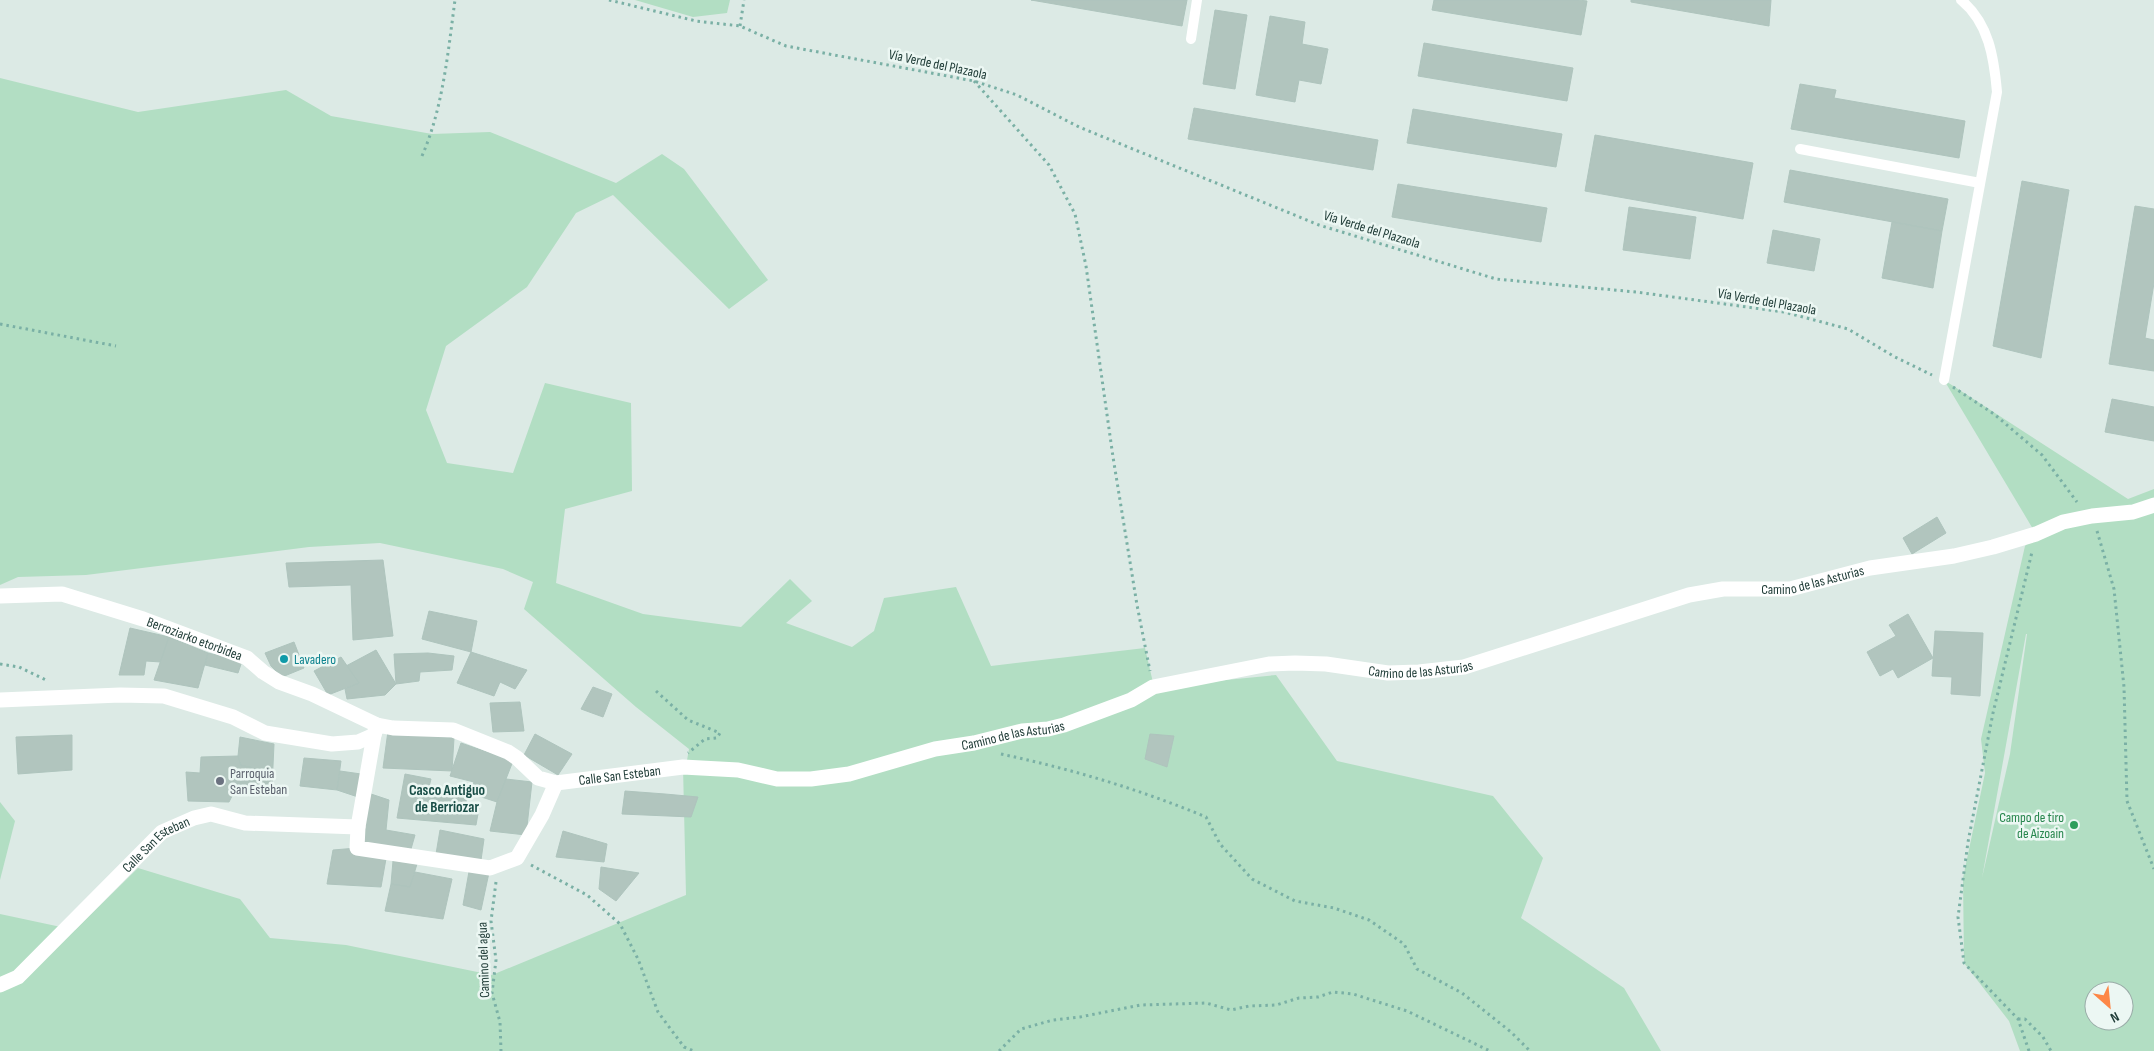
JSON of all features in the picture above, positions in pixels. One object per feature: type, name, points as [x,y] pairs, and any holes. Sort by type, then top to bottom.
[{"type":"street","name":"Camino de las Asturias","points":[[683,767],[738,770],[777,778],[811,780],[849,774],[936,749],[974,743],[1022,731],[1048,729],[1064,725],[1131,700],[1153,687],[1269,664],[1295,662],[1326,664],[1388,673],[1464,667],[1689,595],[1723,589],[1790,589],[1870,568],[1954,556],[2036,534],[2063,522],[2092,516],[2132,512],[2154,505]]},
{"type":"street","name":"Berroziarko etorbidea","points":[[0,596],[62,594],[143,619],[247,658],[263,672],[279,682],[312,694],[376,730]]},
{"type":"street","name":"Calle San Esteban","points":[[0,700],[120,695],[164,696],[233,717],[265,733],[332,744],[358,742],[376,730],[393,728],[453,730],[508,752],[538,778],[556,783],[683,767]]},
{"type":"street","points":[[376,730],[358,827],[357,848],[490,868],[517,858],[542,815],[556,783]]},
{"type":"street","name":"Calle San Esteban","points":[[0,985],[18,977],[162,832],[194,818],[211,814],[245,823],[358,827]]},
{"type":"lane","points":[[1191,39],[1197,0]]},
{"type":"lane","points":[[1944,380],[1997,92],[1994,59],[1984,27],[1961,0]]},
{"type":"lane","points":[[1800,149],[1980,183]]},
{"type":"path","points":[[422,156],[432,134],[455,0]]},
{"type":"path","name":"Vía Verde del Plazaola","points":[[609,0],[696,21],[740,26],[786,46],[974,80],[1017,95],[1080,127],[1319,225],[1496,279],[1636,292],[1784,312],[1848,328],[1895,357],[1944,380],[1994,414],[2042,455],[2072,498],[2092,516]]},
{"type":"path","points":[[740,26],[744,0]]},
{"type":"path","points":[[974,80],[1048,164],[1075,214],[1086,266],[1098,362],[1137,605],[1153,687]]},
{"type":"path","points":[[0,324],[116,346]]},
{"type":"path","points":[[2092,516],[2114,589],[2124,687],[2126,801],[2154,870]]},
{"type":"path","points":[[2029,1051],[2018,1019],[1964,963],[1958,917],[1968,842],[1993,713],[2036,534]]},
{"type":"path","points":[[0,664],[19,667],[37,674],[70,697]]},
{"type":"path","points":[[656,691],[688,720],[720,733],[717,738],[705,739],[689,749],[683,767]]},
{"type":"path","points":[[997,753],[1045,764],[1154,795],[1206,816],[1220,844],[1252,879],[1295,901],[1334,908],[1369,920],[1404,944],[1417,970],[1462,993],[1511,1032],[1530,1051]]},
{"type":"path","points":[[517,858],[587,895],[620,924],[638,959],[658,1012],[684,1047],[694,1051]]},
{"type":"path","name":"Camino del agua","points":[[490,868],[497,884],[491,921],[496,960],[492,993],[500,1022],[501,1051]]},
{"type":"path","points":[[999,1051],[1021,1029],[1053,1020],[1080,1017],[1141,1005],[1206,1002],[1232,1010],[1249,1006],[1276,1005],[1299,998],[1318,997],[1333,992],[1353,994],[1407,1011],[1490,1051]]},
{"type":"path","points":[[2018,1019],[2025,1019],[2044,1037],[2051,1051]]},
{"type":"green space","points":[[635,0],[730,0],[727,13],[693,17]]},
{"type":"green space","points":[[0,78],[138,112],[286,90],[331,116],[432,134],[490,132],[616,183],[662,154],[684,169],[768,280],[729,309],[613,195],[576,213],[527,287],[446,346],[426,410],[447,463],[513,473],[545,383],[631,403],[632,491],[565,509],[556,583],[643,614],[741,627],[790,579],[812,601],[786,623],[852,647],[874,631],[884,598],[956,587],[991,666],[1145,648],[1154,687],[1276,675],[1337,761],[1493,796],[1543,858],[1521,918],[1624,988],[1661,1051],[0,1051],[0,914],[75,930],[138,868],[240,899],[270,938],[346,945],[492,975],[686,895],[683,767],[686,766],[689,749],[636,707],[524,609],[533,582],[503,569],[380,543],[309,547],[86,575],[18,577],[0,585]]},
{"type":"green space","name":"Campo de tiro de Aizoain","points":[[1944,380],[2128,499],[2154,489],[2154,1051],[2020,1051],[2009,1021],[1964,963],[1963,878],[1985,773],[1981,739],[2025,546],[2036,534]],"holes":[[[2027,634],[2010,754],[1982,878]]]},
{"type":"green space","points":[[0,802],[15,821],[0,880]]},
{"type":"building","points":[[1031,0],[1187,0],[1182,26]]},
{"type":"building","points":[[1434,0],[1587,1],[1581,35],[1432,10]]},
{"type":"building","points":[[1631,0],[1771,0],[1769,26],[1631,2]]},
{"type":"building","points":[[1215,10],[1247,15],[1235,89],[1203,84]]},
{"type":"building","points":[[1270,16],[1305,22],[1302,44],[1328,49],[1321,84],[1299,80],[1295,102],[1256,95]]},
{"type":"building","points":[[1424,43],[1573,68],[1567,101],[1418,76]]},
{"type":"building","points":[[1800,84],[1836,90],[1834,98],[1965,121],[1959,158],[1791,129]]},
{"type":"building","points":[[1194,108],[1378,140],[1373,170],[1188,139]]},
{"type":"building","points":[[1413,109],[1562,134],[1556,167],[1407,143]]},
{"type":"building","points":[[1595,135],[1753,163],[1743,219],[1585,191]]},
{"type":"building","points":[[1790,170],[1948,199],[1942,231],[1784,202]]},
{"type":"building","points":[[2022,181],[2069,190],[2041,358],[1993,346]]},
{"type":"building","points":[[1398,184],[1547,208],[1541,242],[1392,217]]},
{"type":"building","points":[[2135,206],[2154,209],[2154,283],[2145,338],[2154,340],[2154,371],[2109,364]]},
{"type":"building","points":[[1629,207],[1696,217],[1690,259],[1623,250]]},
{"type":"building","points":[[1892,222],[1942,231],[1933,288],[1882,278]]},
{"type":"building","points":[[1773,230],[1820,239],[1814,271],[1767,263]]},
{"type":"building","points":[[2112,399],[2154,407],[2154,441],[2105,432]]},
{"type":"building","points":[[1937,517],[1946,533],[1912,554],[1903,538]]},
{"type":"building","points":[[383,560],[393,636],[353,640],[351,585],[289,587],[286,563]]},
{"type":"building","points":[[429,611],[477,621],[471,652],[422,639]]},
{"type":"building","points":[[1908,614],[1933,658],[1898,678],[1893,669],[1880,676],[1867,652],[1896,636],[1889,625]]},
{"type":"building","points":[[130,628],[169,637],[161,662],[146,661],[144,675],[119,675]]},
{"type":"building","points":[[1935,631],[1983,633],[1980,696],[1951,694],[1952,677],[1932,676]]},
{"type":"building","points":[[169,637],[208,653],[198,688],[154,680]]},
{"type":"building","name":"Lavadero","points":[[294,642],[304,668],[282,677],[271,666],[265,653]]},
{"type":"building","points":[[376,650],[396,684],[385,695],[347,699],[345,689],[359,683],[346,666]]},
{"type":"building","points":[[471,652],[527,670],[515,689],[500,682],[494,696],[457,683]]},
{"type":"building","points":[[208,653],[242,661],[238,673],[205,665]]},
{"type":"building","points":[[428,653],[454,656],[452,670],[420,672],[419,681],[396,684],[394,654]]},
{"type":"building","points":[[341,657],[359,683],[328,695],[314,671]]},
{"type":"building","points":[[593,687],[612,694],[603,717],[581,709]]},
{"type":"building","points":[[520,702],[524,731],[493,732],[490,703]]},
{"type":"building","points":[[388,731],[454,738],[452,771],[383,768]]},
{"type":"building","points":[[535,734],[572,754],[558,775],[524,755]]},
{"type":"building","points":[[1150,734],[1174,736],[1167,767],[1145,759]]},
{"type":"building","points":[[72,735],[72,770],[18,774],[16,737]]},
{"type":"building","points":[[240,737],[274,744],[272,788],[253,790],[251,767],[241,766],[238,756]]},
{"type":"building","points":[[461,743],[513,761],[497,802],[469,793],[474,782],[450,776]]},
{"type":"building","name":"Parroquia San Esteban","points":[[238,756],[241,766],[251,767],[253,790],[235,790],[229,802],[188,801],[186,772],[200,773],[201,757]]},
{"type":"building","points":[[304,758],[341,761],[337,790],[300,786]]},
{"type":"building","points":[[340,771],[361,774],[358,797],[337,790]]},
{"type":"building","points":[[405,774],[431,779],[428,791],[456,794],[466,799],[467,807],[479,808],[476,825],[397,818]]},
{"type":"building","points":[[506,779],[532,782],[526,835],[490,831],[497,802]]},
{"type":"building","points":[[625,791],[698,797],[691,817],[622,814]]},
{"type":"building","points":[[365,792],[389,800],[386,830],[415,835],[409,856],[357,848]]},
{"type":"building","points":[[440,830],[484,839],[480,867],[435,860]]},
{"type":"building","points":[[563,831],[607,844],[604,862],[556,857]]},
{"type":"building","points":[[357,848],[387,853],[381,887],[327,884],[333,850]]},
{"type":"building","points":[[393,861],[417,864],[410,887],[391,884]]},
{"type":"building","points":[[470,866],[490,868],[481,910],[463,905]]},
{"type":"building","points":[[601,867],[639,873],[616,901],[599,889]]},
{"type":"building","points":[[415,872],[452,879],[443,919],[385,911],[391,884],[410,887]]},
{"type":"place","name":"Lavadero","points":[[284,659]]},
{"type":"place","name":"Parroquia San Esteban","points":[[220,781]]},
{"type":"place","name":"Campo de tiro de Aizoain","points":[[2074,825]]},
{"type":"district","name":"Casco Antiguo de Berriozar","points":[[447,798]]}]
